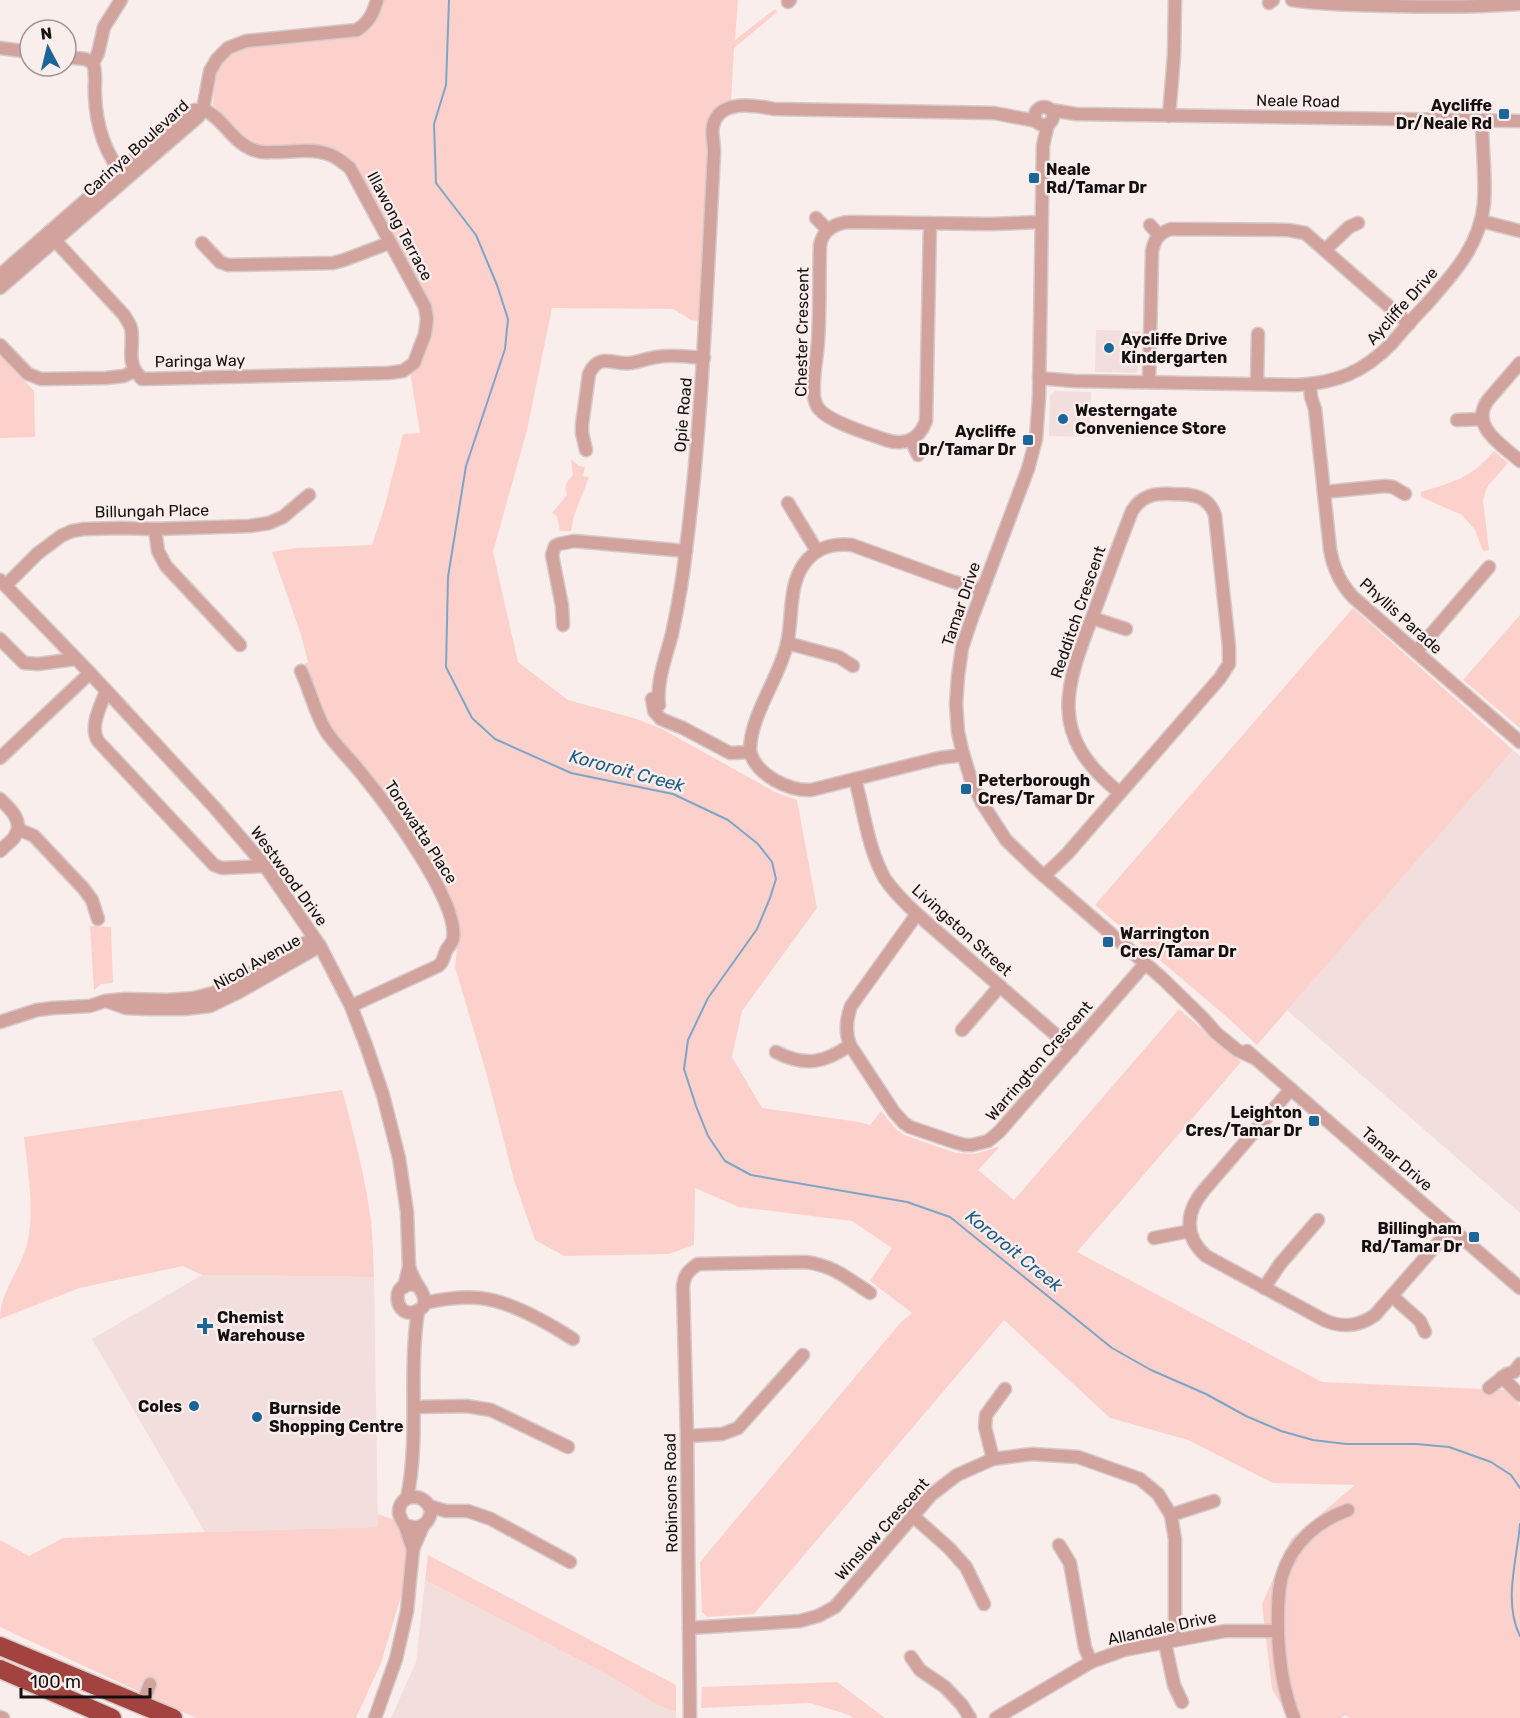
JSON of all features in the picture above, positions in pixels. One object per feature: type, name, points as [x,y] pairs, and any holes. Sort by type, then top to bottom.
[{"type":"highway","points":[[0,1646],[173,1718]]},
{"type":"highway","points":[[0,1669],[112,1718]]},
{"type":"street","points":[[121,0],[104,27],[98,53],[93,63],[96,72],[95,112],[104,143],[123,175]]},
{"type":"street","points":[[202,109],[210,71],[217,58],[228,48],[246,41],[357,30],[372,16],[377,0]]},
{"type":"street","points":[[1173,116],[1175,0]]},
{"type":"street","points":[[1292,0],[1458,7],[1520,4]]},
{"type":"street","points":[[0,48],[18,50]]},
{"type":"street","points":[[78,58],[93,63]]},
{"type":"street","name":"Carinya Boulevard","points":[[0,275],[51,237],[194,110],[202,109]]},
{"type":"street","name":"Illawong Terrace","points":[[202,109],[210,112],[246,148],[259,152],[318,151],[334,156],[350,168],[425,307],[427,319],[425,334],[414,363],[403,371]]},
{"type":"street","name":"Neale Road","points":[[727,113],[774,109],[993,113],[1016,111],[1044,118],[1076,114],[1520,121]]},
{"type":"street","name":"Opie Road","points":[[727,113],[720,126],[714,148],[704,358],[686,550],[677,613],[659,682],[656,706],[683,728],[730,753],[750,752]]},
{"type":"street","name":"Tamar Drive","points":[[1044,118],[1038,423],[1033,454],[962,648],[957,676],[956,711],[962,753],[976,792],[998,828],[1018,852],[1203,1018],[1230,1035],[1252,1057],[1520,1288]]},
{"type":"street","name":"Aycliffe Drive","points":[[1039,381],[1313,384],[1343,378],[1364,367],[1382,354],[1409,324],[1472,247],[1481,221],[1484,196],[1485,121]]},
{"type":"street","points":[[816,218],[828,230],[838,224],[850,222],[1041,225]]},
{"type":"street","points":[[1481,221],[1520,231]]},
{"type":"street","points":[[918,455],[911,440],[923,429],[927,413],[930,223]]},
{"type":"street","points":[[1326,249],[1345,231],[1358,223]]},
{"type":"street","points":[[1150,225],[1159,235]]},
{"type":"street","points":[[1149,382],[1151,259],[1153,246],[1159,235],[1171,229],[1294,230],[1305,233],[1409,324]]},
{"type":"street","name":"Chester Crescent","points":[[828,230],[821,239],[820,245],[814,395],[817,406],[832,420],[888,440],[899,442],[911,440]]},
{"type":"street","name":"Carinya Boulevard","points":[[0,288],[51,237]]},
{"type":"street","name":"Paringa Way","points":[[51,237],[124,315],[130,327],[131,358],[134,371],[142,379],[403,371]]},
{"type":"street","points":[[201,243],[220,262],[228,265],[333,263],[389,243]]},
{"type":"street","points":[[1257,384],[1258,334]]},
{"type":"street","points":[[0,345],[28,374],[41,380],[106,378],[124,376],[134,371]]},
{"type":"street","points":[[586,450],[582,425],[589,374],[597,363],[609,360],[632,363],[668,356],[704,358]]},
{"type":"street","points":[[1520,363],[1484,405],[1482,418],[1484,428],[1488,433],[1520,461]]},
{"type":"street","name":"Phyllis Parade","points":[[1313,384],[1311,397],[1315,409],[1332,560],[1341,582],[1353,597],[1520,742]]},
{"type":"street","points":[[1457,420],[1482,418]]},
{"type":"street","points":[[1324,492],[1385,486],[1393,487],[1405,494]]},
{"type":"street","name":"Redditch Crescent","points":[[1120,794],[1084,757],[1076,742],[1070,725],[1068,709],[1070,681],[1136,505],[1142,499],[1157,494],[1187,494],[1208,502]]},
{"type":"street","points":[[1047,878],[1220,678],[1228,664],[1230,647],[1217,523],[1208,502],[1219,494]]},
{"type":"street","name":"Billungah Place","points":[[3,583],[61,536],[84,529],[249,526],[268,523],[283,517],[309,495]]},
{"type":"street","points":[[788,503],[817,551]]},
{"type":"street","points":[[155,529],[158,551],[166,566],[240,645]]},
{"type":"street","points":[[563,625],[562,606],[552,562],[553,550],[559,543],[574,541],[686,550]]},
{"type":"street","points":[[962,753],[812,790],[795,789],[764,772],[750,752],[750,742],[752,729],[783,656],[796,579],[809,556],[835,544],[852,545],[982,593]]},
{"type":"street","points":[[1416,652],[1489,567]]},
{"type":"street","name":"Westwood Drive","points":[[3,583],[215,808],[265,866],[317,942],[351,1006],[383,1095],[399,1158],[407,1212],[409,1267],[418,1301],[400,1308],[397,1299],[404,1287],[409,1267]]},
{"type":"street","points":[[1092,618],[1126,629]]},
{"type":"street","points":[[0,639],[19,659],[28,664],[75,659]]},
{"type":"street","points":[[787,643],[839,657],[853,666]]},
{"type":"street","name":"Torowatta Place","points":[[301,671],[328,734],[362,773],[419,855],[444,899],[452,928],[452,943],[441,964],[351,1006]]},
{"type":"street","points":[[0,758],[90,673]]},
{"type":"street","points":[[106,691],[94,726],[94,734],[98,741],[215,866],[228,868],[265,866]]},
{"type":"street","name":"Livingston Street","points":[[855,779],[879,866],[895,893],[916,914],[1072,1048]]},
{"type":"street","points":[[0,799],[16,817],[19,825],[14,838],[0,851]]},
{"type":"street","points":[[18,829],[34,836],[84,889],[92,900],[98,918]]},
{"type":"street","name":"Warrington Crescent","points":[[916,914],[851,1006],[846,1028],[850,1045],[894,1112],[904,1123],[916,1130],[965,1145],[988,1141],[999,1132],[1145,964]]},
{"type":"street","name":"Nicol Avenue","points":[[0,1022],[37,1010],[90,1006],[105,1001],[126,1008],[184,1009],[210,1006],[239,992],[317,942]]},
{"type":"street","points":[[962,1030],[1000,986]]},
{"type":"street","points":[[776,1052],[795,1060],[820,1061],[832,1057],[850,1045]]},
{"type":"street","points":[[1291,1089],[1197,1198],[1191,1214],[1190,1231],[1195,1244],[1206,1256],[1324,1320],[1344,1326],[1360,1324],[1375,1316],[1451,1228]]},
{"type":"street","points":[[1264,1287],[1280,1264],[1318,1220]]},
{"type":"street","points":[[1154,1238],[1190,1231]]},
{"type":"street","name":"Robinsons Road","points":[[690,1718],[684,1276],[698,1264],[806,1262],[823,1265],[840,1272],[870,1293]]},
{"type":"street","points":[[404,1287],[413,1285],[418,1301],[414,1336],[412,1474],[407,1498],[400,1509],[401,1519],[413,1549]]},
{"type":"street","points":[[1392,1296],[1420,1322],[1425,1332]]},
{"type":"street","points":[[418,1301],[480,1298],[503,1304],[573,1339]]},
{"type":"street","points":[[687,1436],[722,1434],[738,1428],[803,1355]]},
{"type":"street","points":[[1489,1388],[1505,1376],[1510,1366],[1520,1363]]},
{"type":"street","points":[[1505,1376],[1520,1392]]},
{"type":"street","points":[[993,1459],[985,1427],[986,1415],[1005,1389]]},
{"type":"street","points":[[414,1407],[466,1406],[491,1410],[568,1447]]},
{"type":"street","name":"Winslow Crescent","points":[[689,1628],[800,1621],[818,1616],[835,1606],[931,1495],[957,1475],[993,1459],[1032,1454],[1078,1457],[1140,1479],[1158,1494],[1171,1515],[1175,1539],[1170,1642],[1174,1685],[1182,1702]]},
{"type":"street","points":[[375,1718],[396,1659],[407,1611],[413,1549],[426,1511],[412,1474]]},
{"type":"street","points":[[407,1498],[412,1497],[426,1511],[468,1511],[491,1519],[570,1562]]},
{"type":"street","points":[[1171,1515],[1214,1501]]},
{"type":"street","points":[[1294,1718],[1282,1677],[1278,1631],[1282,1577],[1300,1542],[1323,1521],[1348,1510]]},
{"type":"street","points":[[404,1524],[412,1528],[426,1511]]},
{"type":"street","points":[[913,1516],[950,1548],[966,1567],[984,1604]]},
{"type":"street","points":[[1059,1545],[1070,1563],[1085,1648],[1091,1662]]},
{"type":"street","name":"Allandale Drive","points":[[1000,1717],[1091,1662],[1124,1650],[1225,1631],[1278,1631]]},
{"type":"street","points":[[911,1657],[920,1670],[945,1687],[962,1705],[970,1718]]},
{"type":"street","points":[[142,1705],[150,1684]]},
{"type":"street","points":[[366,1718],[385,1689]]},
{"type":"shaded area","points":[[382,0],[738,0],[735,40],[775,9],[777,12],[734,48],[731,103],[719,110],[701,321],[691,320],[673,309],[552,308],[527,430],[493,552],[518,662],[568,700],[634,718],[662,729],[775,792],[797,800],[817,908],[742,1011],[732,1057],[762,1108],[870,1125],[881,1111],[904,1135],[956,1153],[975,1154],[997,1147],[999,1148],[978,1170],[1014,1200],[1179,1009],[1241,1062],[1077,1252],[1322,1382],[1507,1390],[1520,1406],[1520,1718],[1350,1718],[1345,1715],[1341,1718],[1289,1718],[1272,1689],[1262,1604],[1291,1539],[1355,1485],[1273,1483],[1188,1440],[1110,1418],[1004,1320],[754,1614],[708,1617],[702,1612],[700,1562],[901,1322],[912,1313],[870,1281],[892,1248],[852,1221],[739,1207],[695,1188],[694,1245],[669,1254],[564,1256],[535,1240],[514,1180],[486,1072],[455,967],[458,938],[455,912],[328,727],[303,665],[308,662],[301,635],[272,552],[296,548],[372,545],[384,509],[403,434],[420,433],[410,372],[416,369],[431,325],[363,180],[344,153],[324,147],[283,148],[254,145],[235,131],[213,105],[215,76],[221,64],[237,49],[355,36],[374,22]]},
{"type":"shaded area","points":[[1096,330],[1140,331],[1138,371],[1135,373],[1095,372]]},
{"type":"shaded area","points":[[0,355],[34,391],[35,437],[0,438]]},
{"type":"shaded area","points":[[1055,391],[1091,392],[1090,437],[1049,436],[1050,396]]},
{"type":"shaded area","points":[[1494,451],[1508,463],[1487,487],[1483,500],[1489,550],[1483,551],[1475,530],[1462,515],[1421,497],[1421,492],[1461,478],[1477,468]]},
{"type":"shaded area","points":[[571,459],[579,466],[585,467],[583,476],[589,477],[576,510],[571,531],[560,531],[557,516],[552,513],[567,495],[566,484],[573,475]]},
{"type":"shaded area","points":[[1353,608],[1513,750],[1257,1045],[1095,905]]},
{"type":"shaded area","points":[[1520,615],[1520,728],[1463,680]]},
{"type":"shaded area","points":[[1513,750],[1520,756],[1520,1213],[1287,1010]]},
{"type":"shaded area","points":[[90,926],[111,927],[113,983],[101,984],[94,990]]},
{"type":"shaded area","points":[[342,1090],[369,1205],[374,1277],[202,1275],[183,1266],[79,1288],[0,1319],[3,1300],[24,1254],[29,1232],[30,1191],[24,1137]]},
{"type":"shaded area","name":"Burnside Shopping Centre","points":[[202,1275],[374,1277],[378,1527],[205,1532],[92,1339]]},
{"type":"shaded area","points":[[378,1514],[395,1520],[407,1543],[402,1593],[381,1663],[356,1718],[196,1718],[0,1627],[0,1540],[29,1556],[63,1538],[378,1527]]},
{"type":"shaded area","points":[[428,1555],[676,1685],[676,1712],[657,1705],[610,1676],[425,1580]]},
{"type":"shaded area","points":[[425,1580],[610,1676],[657,1705],[676,1712],[676,1718],[391,1718],[416,1662]]},
{"type":"shaded area","points":[[837,1682],[885,1718],[853,1718],[810,1703],[701,1708],[702,1687]]},
{"type":"waterway","name":"Kororoit Creek","points":[[449,0],[446,85],[434,124],[436,183],[476,235],[497,285],[508,319],[505,349],[466,466],[448,577],[446,667],[472,718],[495,739],[571,773],[673,794],[728,820],[758,844],[772,862],[776,879],[757,929],[708,998],[688,1040],[684,1069],[708,1136],[725,1161],[751,1175],[907,1202],[950,1217],[1112,1348],[1151,1370],[1281,1431],[1313,1440],[1346,1444],[1416,1444],[1449,1447],[1491,1462],[1511,1475],[1520,1488]]},
{"type":"waterway","name":"Kororoit Creek","points":[[1520,1524],[1512,1581],[1512,1609],[1520,1636]]},
{"type":"place","name":"Aycliffe Dr/Neale Rd","points":[[1504,114]]},
{"type":"place","name":"Neale Rd/Tamar Dr","points":[[1034,178]]},
{"type":"place","name":"Aycliffe Drive Kindergarten","points":[[1109,348]]},
{"type":"place","name":"Westerngate Convenience Store","points":[[1063,419]]},
{"type":"place","name":"Aycliffe Dr/Tamar Dr","points":[[1028,440]]},
{"type":"place","name":"Peterborough Cres/Tamar Dr","points":[[966,789]]},
{"type":"place","name":"Warrington Cres/Tamar Dr","points":[[1108,942]]},
{"type":"place","name":"Leighton Cres/Tamar Dr","points":[[1314,1121]]},
{"type":"place","name":"Billingham Rd/Tamar Dr","points":[[1474,1237]]},
{"type":"place","name":"Chemist Warehouse","points":[[205,1326]]},
{"type":"place","name":"Coles","points":[[194,1406]]},
{"type":"place","name":"Burnside Shopping Centre","points":[[257,1417]]}]
